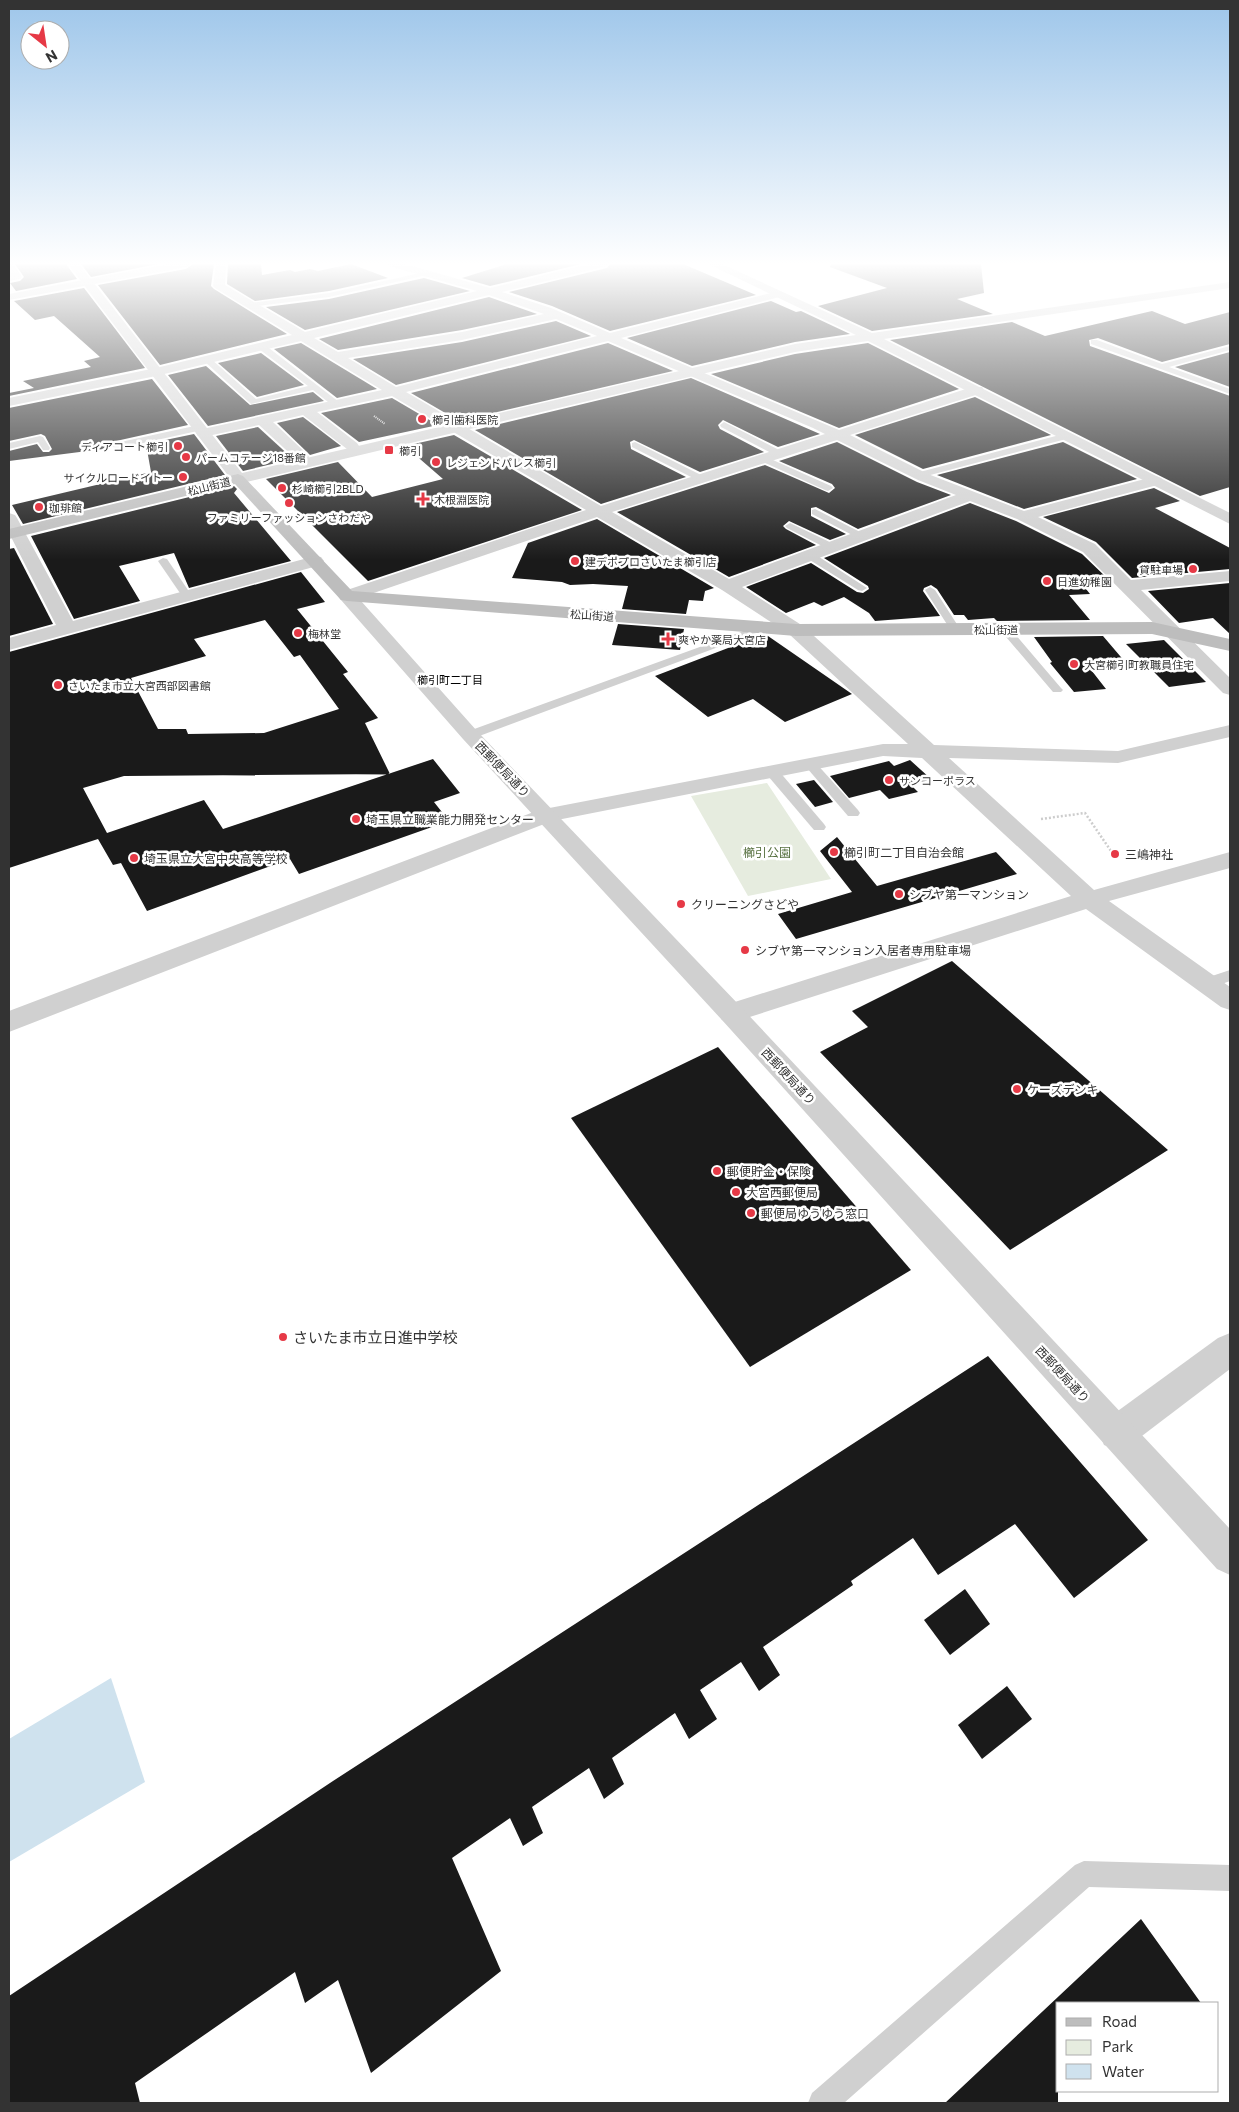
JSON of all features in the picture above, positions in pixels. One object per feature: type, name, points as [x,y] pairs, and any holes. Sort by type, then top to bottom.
[{"type":"main road","name":"松山街道","points":[[11,528],[238,479],[347,596],[796,630],[1132,627],[1172,632],[1230,645]]},
{"type":"street","points":[[149,363],[238,479],[732,363]]},
{"type":"street","points":[[9,402],[196,363]]},
{"type":"street","points":[[348,363],[455,428],[728,586],[796,630],[1089,899],[1219,979],[1230,1000]]},
{"type":"street","points":[[201,431],[262,420],[395,391],[506,363]]},
{"type":"street","points":[[670,363],[838,435],[919,475],[1023,516],[1090,548],[1230,689]]},
{"type":"street","points":[[922,363],[1230,519]]},
{"type":"street","points":[[347,596],[977,390]]},
{"type":"street","points":[[306,410],[352,446]]},
{"type":"street","points":[[262,420],[302,457]]},
{"type":"street","points":[[1023,516],[1156,481]]},
{"type":"street","points":[[728,586],[969,496]]},
{"type":"street","points":[[11,528],[66,628]]},
{"type":"street","points":[[9,644],[315,562]]},
{"type":"street","points":[[1129,586],[1230,576]]},
{"type":"street","name":"西郵便局通り","points":[[347,596],[470,735],[731,1013],[1230,1556]]},
{"type":"street","points":[[9,1022],[547,815],[773,773],[883,750],[1118,757],[1230,731]]},
{"type":"street","points":[[731,1013],[1089,899],[1230,860]]},
{"type":"street","points":[[1117,1433],[1230,1349]]},
{"type":"lane","points":[[210,363],[254,402],[314,387]]},
{"type":"lane","points":[[282,363],[336,404]]},
{"type":"lane","points":[[1149,363],[1230,392]]},
{"type":"lane","points":[[1161,367],[1177,363]]},
{"type":"lane","points":[[724,425],[780,454]]},
{"type":"lane","points":[[116,446],[201,431]]},
{"type":"lane","points":[[919,475],[1067,436]]},
{"type":"lane","points":[[9,446],[40,439],[46,448]]},
{"type":"lane","points":[[635,445],[702,479]]},
{"type":"lane","points":[[764,459],[828,488]]},
{"type":"lane","points":[[815,512],[861,536]]},
{"type":"lane","points":[[790,526],[832,547]]},
{"type":"lane","points":[[809,555],[862,588]]},
{"type":"lane","points":[[163,561],[186,596]]},
{"type":"lane","points":[[930,590],[955,630]]},
{"type":"lane","points":[[470,735],[763,627]]},
{"type":"lane","points":[[1005,629],[1057,690]]},
{"type":"lane","points":[[811,765],[853,812]]},
{"type":"lane","points":[[773,773],[819,828]]},
{"type":"lane","points":[[822,2103],[1084,1874],[1230,1878]]},
{"type":"path","points":[[1005,823],[1085,813],[1111,851]]},
{"type":"green space","name":"櫛引公園","points":[[767,783],[831,879],[748,896],[691,796]]},
{"type":"water","points":[[111,1678],[145,1782],[9,1862],[9,1739]]},
{"type":"building","points":[[86,363],[141,363],[145,368],[9,396],[9,393],[34,388],[23,381],[91,367]]},
{"type":"building","points":[[218,363],[274,363],[304,385],[257,397]]},
{"type":"building","points":[[291,363],[333,363],[377,389],[337,398]]},
{"type":"building","points":[[359,363],[485,363],[396,385]]},
{"type":"building","points":[[531,363],[653,363],[673,371],[459,421],[411,393]]},
{"type":"building","points":[[684,363],[707,363],[692,366]]},
{"type":"building","points":[[759,363],[907,363],[959,389],[839,428],[711,374]]},
{"type":"building","points":[[935,363],[1136,363],[1230,396],[1230,487],[1200,496]]},
{"type":"building","points":[[1191,363],[1230,363],[1230,387],[1175,367]]},
{"type":"building","points":[[206,366],[250,405],[313,392],[324,401],[208,426],[168,375]]},
{"type":"building","points":[[691,378],[820,434],[778,447],[723,420],[718,425],[720,429],[764,452],[700,472],[634,440],[630,442],[631,449],[686,477],[601,504],[475,430]]},
{"type":"building","points":[[152,379],[188,425],[116,441],[111,444],[111,448],[9,461],[9,451],[37,444],[43,452],[49,452],[52,449],[45,436],[41,434],[9,441],[9,408]]},
{"type":"building","points":[[975,397],[1051,435],[923,469],[855,435]]},
{"type":"building","points":[[392,398],[438,425],[359,442],[321,413]]},
{"type":"building","points":[[303,417],[341,446],[310,455],[277,423]]},
{"type":"building","points":[[258,427],[293,459],[243,471],[216,436]]},
{"type":"building","points":[[194,434],[225,475],[23,524],[12,505],[151,472],[146,444]]},
{"type":"building","points":[[454,435],[582,510],[368,581],[266,479],[338,462],[372,497],[443,479],[405,446]]},
{"type":"building","points":[[837,442],[917,482],[951,495],[858,529],[816,507],[811,508],[811,516],[846,534],[830,540],[789,521],[783,526],[786,529],[816,545],[729,577],[617,512],[765,465],[829,493],[835,488],[832,484],[779,461]]},
{"type":"building","points":[[1063,442],[1137,479],[1024,509],[937,475]]},
{"type":"building","points":[[234,486],[237,489],[234,493],[291,561],[189,588],[174,553],[119,566],[140,601],[74,619],[31,536]]},
{"type":"building","points":[[1154,488],[1180,501],[1155,508],[1230,548],[1230,569],[1132,578],[1096,542],[1043,517]]},
{"type":"building","points":[[970,503],[1016,521],[1082,554],[1108,579],[1079,580],[1090,594],[1069,595],[1090,620],[997,621],[994,618],[968,620],[964,615],[954,615],[937,589],[931,585],[924,588],[923,591],[940,616],[875,621],[869,613],[844,597],[822,606],[814,602],[786,613],[746,587],[811,563],[857,592],[863,593],[869,589],[868,586],[824,558]]},
{"type":"building","points":[[597,519],[714,588],[705,591],[703,601],[689,600],[686,614],[622,609],[628,586],[570,585],[562,582],[512,578],[528,543]]},
{"type":"building","points":[[14,548],[53,624],[9,636],[9,549]]},
{"type":"building","points":[[301,572],[325,602],[297,609],[348,672],[343,674],[378,718],[365,723],[390,773],[433,759],[460,793],[434,802],[449,821],[299,874],[290,859],[147,911],[121,863],[113,865],[98,839],[9,868],[9,652]],"holes":[[[265,620],[294,657],[300,655],[339,709],[264,733],[188,734],[186,729],[158,729],[131,678],[206,656],[194,639]],[[388,774],[223,829],[204,800],[107,833],[83,788],[124,776]]]},
{"type":"building","points":[[1230,583],[1230,634],[1213,618],[1179,623],[1148,591]]},
{"type":"building","points":[[618,624],[684,629],[680,650],[612,645]]},
{"type":"building","points":[[762,635],[768,636],[852,694],[785,722],[753,699],[708,717],[655,676]]},
{"type":"building","name":"大宮櫛引町教職員住宅","points":[[1103,636],[1126,663],[1088,666],[1106,689],[1074,692],[1050,663],[1052,662],[1034,637]]},
{"type":"building","points":[[1164,640],[1206,682],[1169,687],[1126,644]]},
{"type":"building","points":[[910,760],[931,779],[912,786],[918,792],[889,799],[880,790],[849,798],[830,776],[889,761],[894,766]]},
{"type":"building","points":[[814,780],[833,802],[815,807],[796,784]]},
{"type":"building","name":"シブヤ第一マンション","points":[[837,837],[877,886],[996,852],[1017,874],[796,939],[778,914],[852,892],[820,851]]},
{"type":"building","points":[[952,961],[1168,1150],[1010,1250],[820,1052],[868,1027],[852,1011]]},
{"type":"building","points":[[718,1047],[911,1270],[750,1367],[571,1118]]},
{"type":"building","points":[[988,1356],[1148,1540],[1074,1598],[1015,1524],[938,1575],[913,1538],[851,1581],[853,1585],[763,1647],[780,1675],[759,1691],[741,1662],[700,1690],[717,1719],[689,1739],[675,1713],[612,1758],[624,1784],[604,1799],[589,1768],[532,1807],[543,1833],[523,1846],[510,1818],[452,1858],[501,1971],[371,2073],[338,1980],[305,2003],[295,1972],[135,2083],[140,2103],[9,2103],[9,1996],[333,1781]]},
{"type":"building","points":[[965,1589],[990,1624],[950,1655],[924,1620]]},
{"type":"building","points":[[1007,1686],[1032,1719],[982,1759],[958,1725]]},
{"type":"building","points":[[1141,1919],[1200,2002],[1056,2002],[1056,2092],[1058,2092],[1058,2103],[945,2103]]},
{"type":"place","name":"櫛引歯科医院","points":[[422,419]]},
{"type":"place","name":"ディアコート櫛引","points":[[178,446]]},
{"type":"place","name":"櫛引","points":[[389,450]]},
{"type":"place","name":"パームコテージ18番館","points":[[186,457]]},
{"type":"place","name":"レジェンドパレス櫛引","points":[[436,462]]},
{"type":"place","name":"サイクルロードイトー","points":[[183,477]]},
{"type":"place","name":"杉崎櫛引2BLD","points":[[282,488]]},
{"type":"place","name":"木根淵医院","points":[[423,499]]},
{"type":"place","name":"ファミリーファッションさわだや","points":[[289,503]]},
{"type":"place","name":"珈琲館","points":[[39,507]]},
{"type":"place","name":"建デポプロさいたま櫛引店","points":[[575,561]]},
{"type":"place","name":"貸駐車場","points":[[1193,569]]},
{"type":"place","name":"日進幼稚園","points":[[1047,581]]},
{"type":"place","name":"梅林堂","points":[[298,633]]},
{"type":"place","name":"爽やか薬局大宮店","points":[[668,639]]},
{"type":"place","name":"大宮櫛引町教職員住宅","points":[[1074,664]]},
{"type":"place","name":"さいたま市立大宮西部図書館","points":[[58,685]]},
{"type":"place","name":"サンコーポラス","points":[[889,780]]},
{"type":"place","name":"埼玉県立職業能力開発センター","points":[[356,819]]},
{"type":"place","name":"櫛引町二丁目自治会館","points":[[834,852]]},
{"type":"place","name":"三嶋神社","points":[[1115,854]]},
{"type":"place","name":"埼玉県立大宮中央高等学校","points":[[134,858]]},
{"type":"place","name":"シブヤ第一マンション","points":[[899,894]]},
{"type":"place","name":"クリーニングさどや","points":[[681,904]]},
{"type":"place","name":"シブヤ第一マンション入居者専用駐車場","points":[[745,950]]},
{"type":"place","name":"ケーズデンキ","points":[[1017,1089]]},
{"type":"place","name":"郵便貯金・保険","points":[[717,1171]]},
{"type":"place","name":"大宮西郵便局","points":[[736,1192]]},
{"type":"place","name":"郵便局ゆうゆう窓口","points":[[751,1213]]},
{"type":"place","name":"さいたま市立日進中学校","points":[[283,1337]]},
{"type":"district","name":"櫛引町二丁目","points":[[450,679]]}]
